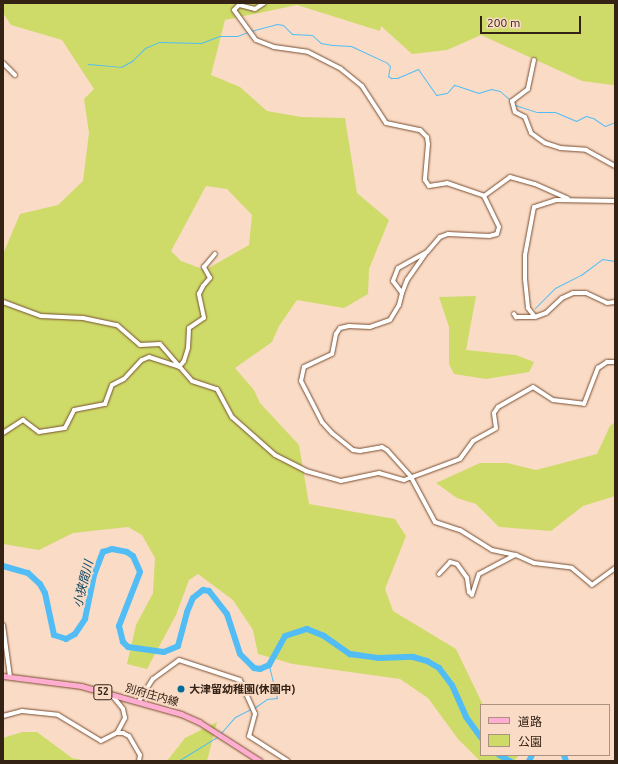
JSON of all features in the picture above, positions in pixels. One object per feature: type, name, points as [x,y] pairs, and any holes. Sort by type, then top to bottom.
[{"type":"main road","name":"別府庄内線","points":[[3,676],[52,681],[139,701],[182,714],[199,722],[260,761]]},
{"type":"street","points":[[264,3],[255,9],[236,6],[234,10],[256,40],[274,47],[308,52],[341,69],[362,86],[386,123],[420,130],[427,137],[428,144],[425,180],[429,186],[447,183],[484,196],[499,227],[497,234],[489,236],[448,234],[434,241],[407,280],[397,309],[390,320],[370,327],[349,326],[340,328],[336,334],[332,354],[308,363],[301,370],[300,377],[322,422],[332,433],[353,450],[385,448],[411,477],[434,522],[460,530],[492,550],[516,555],[534,563],[572,568],[587,583],[592,584],[615,568]]},
{"type":"street","points":[[534,60],[528,89],[512,101],[514,112],[525,117],[531,133],[545,143],[560,148],[586,150],[615,166]]},
{"type":"street","points":[[3,63],[15,75]]},
{"type":"street","points":[[484,196],[510,177],[535,184],[570,200]]},
{"type":"street","points":[[535,317],[531,315],[528,308],[525,280],[530,217],[537,205],[570,200],[615,201]]},
{"type":"street","points":[[402,293],[393,281],[395,270],[427,252]]},
{"type":"street","points":[[179,367],[184,361],[188,348],[189,328],[204,318],[200,294],[203,286],[210,278],[204,267],[215,254]]},
{"type":"street","points":[[514,314],[516,317],[535,317],[546,314],[562,298],[573,294],[586,293],[607,303],[615,302]]},
{"type":"street","points":[[3,302],[41,316],[83,318],[117,325],[140,345],[154,344],[164,347],[192,381],[217,389],[229,414],[266,448],[306,471],[341,481],[375,473],[400,480],[460,459],[473,440],[496,428],[495,409],[530,388],[537,387],[553,400],[584,404],[598,368],[607,362],[615,362]]},
{"type":"street","points":[[3,433],[24,420],[38,432],[65,428],[74,410],[105,404],[112,385],[124,379],[142,360],[149,357],[179,367]]},
{"type":"street","points":[[439,574],[450,562],[457,564],[467,578],[469,592],[472,594],[479,574],[516,555]]},
{"type":"street","points":[[3,625],[10,677]]},
{"type":"street","points":[[139,701],[153,679],[179,660],[240,680],[255,714],[248,736],[288,761]]},
{"type":"street","points":[[3,716],[22,711],[58,715],[101,741],[117,733],[125,718],[123,709],[111,694]]},
{"type":"street","points":[[117,733],[129,736],[140,755],[138,761]]},
{"type":"green space","points":[[3,3],[615,3],[615,84],[613,85],[582,81],[481,35],[447,50],[412,54],[381,26],[380,31],[297,5],[225,20],[211,75],[240,87],[267,111],[301,117],[345,118],[357,193],[389,220],[369,269],[368,294],[344,308],[297,300],[279,326],[272,342],[235,368],[254,390],[260,403],[299,445],[309,504],[395,519],[406,536],[385,589],[393,611],[456,649],[483,704],[480,704],[480,756],[518,756],[514,761],[480,761],[458,739],[428,698],[400,679],[293,664],[258,654],[253,630],[233,600],[198,574],[189,580],[176,615],[147,669],[127,664],[136,625],[153,593],[155,558],[142,535],[128,527],[73,533],[39,550],[3,544],[3,254],[20,214],[58,205],[83,181],[89,133],[84,99],[94,89],[62,40],[11,25],[3,13]],"holes":[[[206,186],[227,189],[252,215],[249,245],[205,270],[181,261],[171,251]]]},
{"type":"green space","points":[[476,296],[466,350],[516,355],[534,362],[529,372],[486,379],[454,374],[449,364],[449,327],[439,297]]},
{"type":"green space","points":[[615,422],[615,496],[583,506],[551,531],[499,527],[476,504],[457,498],[436,483],[480,463],[507,463],[536,470],[597,454],[610,426]]},
{"type":"green space","points":[[217,722],[207,761],[167,761],[185,738]]},
{"type":"green space","points":[[22,732],[37,732],[72,758],[87,761],[3,761],[3,738]]},
{"type":"waterway","points":[[251,31],[277,24],[283,25],[292,34],[312,35],[321,43],[351,46],[387,63],[390,66],[388,76],[391,78],[397,78],[418,69],[436,95],[447,93],[454,85],[478,93],[491,89],[500,91],[511,101]]},
{"type":"waterway","points":[[88,64],[121,67],[132,61],[145,48],[159,42],[201,43],[219,36],[237,36],[248,32]]},
{"type":"waterway","points":[[515,105],[537,112],[555,112],[576,121],[586,116],[593,118],[605,126],[615,122]]},
{"type":"waterway","points":[[535,308],[555,288],[581,275],[602,259],[615,261]]},
{"type":"waterway","name":"小狭間川","points":[[3,566],[28,573],[40,584],[45,593],[54,635],[66,639],[75,634],[85,619],[94,575],[103,552],[112,549],[127,552],[133,556],[140,572],[119,626],[123,642],[128,647],[164,652],[178,646],[187,612],[193,598],[203,590],[209,591],[227,614],[240,654],[254,668],[260,669],[269,665],[285,636],[307,629],[324,636],[350,654],[378,658],[413,657],[427,661],[439,668],[452,685],[466,717],[480,737]]},
{"type":"waterway","points":[[254,708],[267,699],[277,698],[269,665]]},
{"type":"waterway","points":[[221,733],[235,717],[251,709]]},
{"type":"waterway","points":[[178,761],[217,737]]},
{"type":"waterway","name":"小狭間川","points":[[501,756],[510,761]]},
{"type":"waterway","name":"小狭間川","points":[[529,761],[532,756]]},
{"type":"waterway","name":"小狭間川","points":[[564,756],[566,761]]},
{"type":"place","name":"大津留幼稚園(休園中)","points":[[181,689]]}]
